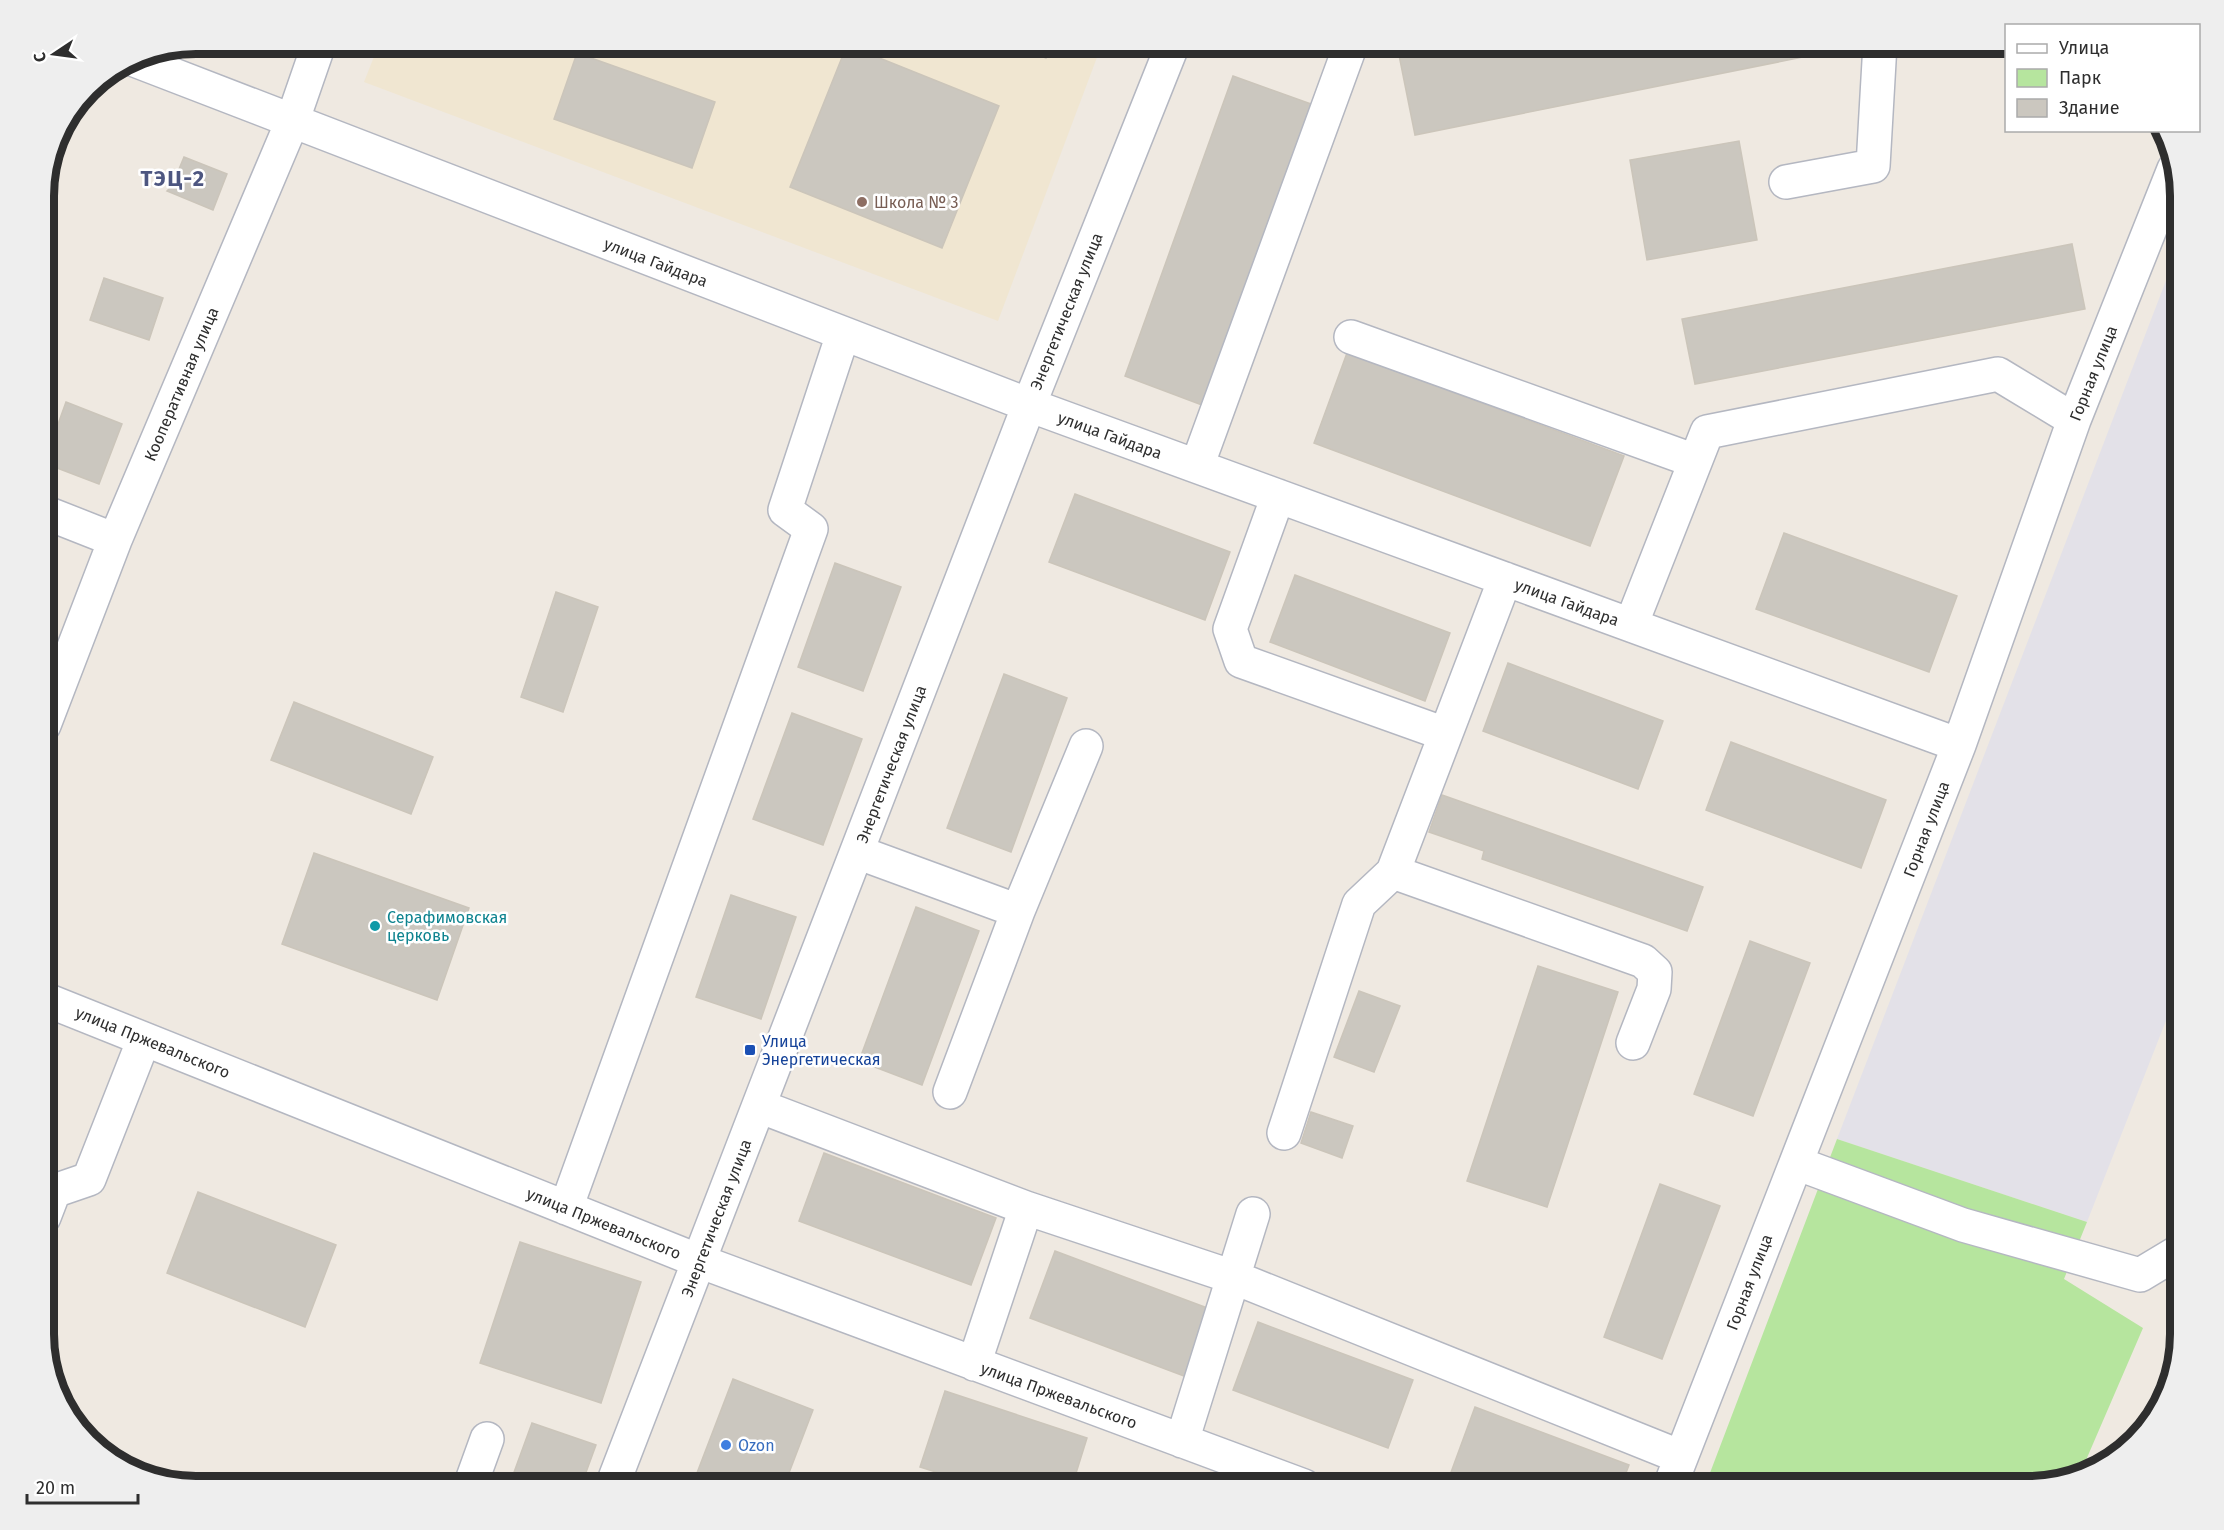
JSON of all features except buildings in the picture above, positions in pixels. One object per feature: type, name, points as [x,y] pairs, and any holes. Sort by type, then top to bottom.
[{"type":"street","name":"Кооперативная улица","points":[[54,699],[115,540],[292,122],[316,54]]},
{"type":"street","name":"Энергетическая улица","points":[[616,1476],[1029,405],[1169,54]]},
{"type":"street","points":[[1197,466],[1347,54]]},
{"type":"street","points":[[1786,182],[1873,166],[1879,54]]},
{"type":"street","name":"улица Гайдара","points":[[145,64],[1029,405],[1959,745]]},
{"type":"street","name":"Горная улица","points":[[1676,1472],[1959,745],[2074,420],[2169,181]]},
{"type":"street","points":[[566,1208],[811,530],[785,510],[843,334]]},
{"type":"street","points":[[1351,337],[1695,461]]},
{"type":"street","points":[[1631,625],[1707,432],[1998,374],[2074,420]]},
{"type":"street","points":[[1278,496],[1230,629],[1241,661],[1445,734]]},
{"type":"street","points":[[54,516],[115,540]]},
{"type":"street","points":[[1284,1133],[1359,904],[1393,872],[1504,579]]},
{"type":"street","points":[[950,1092],[1018,911],[1086,746]]},
{"type":"street","points":[[857,852],[1018,911]]},
{"type":"street","points":[[1393,872],[1643,961],[1655,972],[1654,989],[1633,1043]]},
{"type":"street","name":"улица Пржевальского","points":[[54,1003],[699,1261],[1277,1476]]},
{"type":"street","points":[[54,1191],[89,1179],[144,1039]]},
{"type":"street","points":[[759,1106],[1026,1208],[1233,1277],[1676,1472]]},
{"type":"street","points":[[1796,1163],[1964,1225],[2073,1258],[2140,1275],[2170,1257]]},
{"type":"street","points":[[974,1364],[1026,1208]]},
{"type":"street","points":[[1182,1441],[1253,1215]]},
{"type":"street","points":[[474,1476],[487,1440]]},
{"type":"shaded area","name":"Школа № 3","points":[[375,54],[1098,54],[998,321],[364,82]]},
{"type":"shaded area","points":[[2170,270],[2170,1010],[2087,1222],[1837,1139]]},
{"type":"green space","points":[[1837,1139],[2087,1222],[2064,1279],[2143,1328],[2084,1464],[2074,1468],[2046,1475],[2028,1476],[1709,1476]]},
{"type":"place","name":"Школа № 3","points":[[862,202]]},
{"type":"place","name":"Серафимовская церковь","points":[[375,926]]},
{"type":"place","name":"Улица Энергетическая","points":[[750,1050]]},
{"type":"place","name":"Ozon","points":[[726,1445]]},
{"type":"district","name":"ТЭЦ-2","points":[[173,178]]}]
